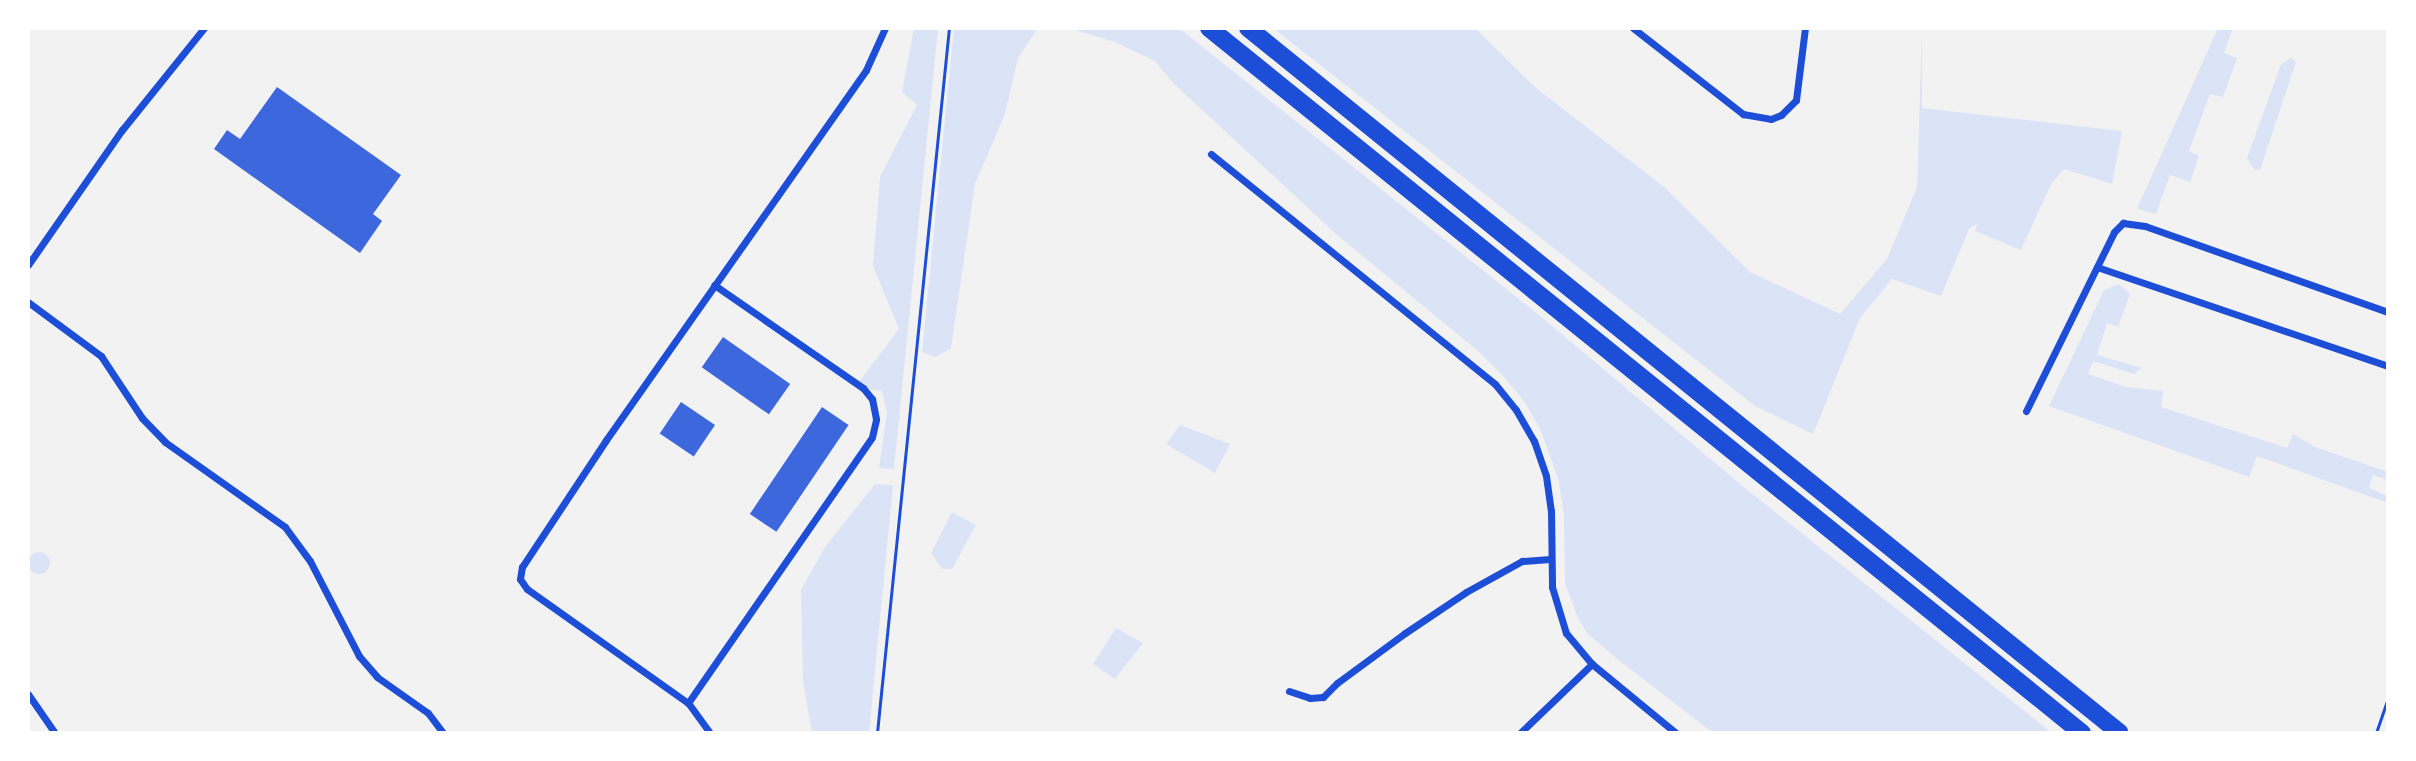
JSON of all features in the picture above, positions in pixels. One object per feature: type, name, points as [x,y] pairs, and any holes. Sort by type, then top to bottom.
[{"type":"highway","points":[[1209,28],[2082,733]]},
{"type":"highway","points":[[1248,28],[2120,733]]},
{"type":"street","points":[[28,265],[122,130],[204,28]]},
{"type":"street","points":[[710,733],[688,703],[527,589],[520,579],[522,567],[544,530],[866,70],[885,28]]},
{"type":"street","points":[[1633,28],[1743,114],[1771,119],[1790,108],[1796,100],[1805,28]]},
{"type":"street","points":[[1212,154],[1495,384],[1525,425],[1546,476],[1551,511],[1552,587],[1561,622],[1571,642],[1592,664],[1676,733]]},
{"type":"street","points":[[2026,411],[2117,226],[2123,223],[2134,224],[2388,312]]},
{"type":"street","points":[[2097,267],[2388,366]]},
{"type":"street","points":[[688,703],[872,437],[876,419],[872,399],[863,388],[714,285]]},
{"type":"street","points":[[28,302],[101,356],[142,418],[166,442],[285,527],[310,561],[359,656],[377,677],[428,713],[443,733]]},
{"type":"street","points":[[1289,691],[1311,698],[1323,697],[1337,682],[1453,600],[1522,561],[1550,559]]},
{"type":"street","points":[[1520,733],[1592,664]]},
{"type":"street","points":[[28,694],[55,733]]},
{"type":"path","points":[[877,733],[949,28]]},
{"type":"path","points":[[2376,733],[2388,698]]},
{"type":"shaded area","points":[[914,28],[938,28],[894,469],[879,468],[887,413],[882,391],[855,387],[899,329],[873,266],[880,177],[917,105],[902,92]]},
{"type":"shaded area","points":[[954,28],[1038,28],[1018,58],[1005,114],[975,184],[951,348],[936,357],[922,352]]},
{"type":"shaded area","points":[[1069,28],[1179,28],[1539,315],[1745,488],[2052,733],[1713,733],[1616,658],[1587,633],[1577,616],[1565,583],[1564,515],[1558,478],[1540,429],[1526,404],[1504,377],[1478,351],[1336,234],[1173,83],[1155,61],[1115,42]]},
{"type":"shaded area","points":[[1273,28],[1475,28],[1536,88],[1664,187],[1750,272],[1840,314],[1887,259],[1917,187],[1922,28],[1922,108],[2122,131],[2112,184],[2064,169],[2051,184],[2021,250],[1975,231],[1978,223],[1969,229],[1941,296],[1892,279],[1860,318],[1813,434],[1755,406]]},
{"type":"shaded area","points":[[2218,28],[2233,28],[2224,53],[2237,58],[2223,97],[2210,94],[2189,151],[2199,156],[2190,182],[2170,175],[2156,214],[2137,209]]},
{"type":"shaded area","points":[[2291,58],[2296,62],[2260,170],[2254,169],[2247,158],[2281,64]]},
{"type":"shaded area","points":[[2119,284],[2130,294],[2118,327],[2107,323],[2097,355],[2142,368],[2134,374],[2093,361],[2088,374],[2126,387],[2163,391],[2161,407],[2287,448],[2293,434],[2315,447],[2388,472],[2388,480],[2373,475],[2369,488],[2388,496],[2388,503],[2257,456],[2249,477],[2049,406],[2104,290]]},
{"type":"shaded area","points":[[1180,425],[1230,444],[1215,473],[1166,444]]},
{"type":"shaded area","points":[[875,484],[893,485],[869,733],[812,733],[803,681],[801,590],[825,547]]},
{"type":"shaded area","points":[[952,512],[976,525],[952,569],[942,569],[931,553]]},
{"type":"shaded area","points":[[35,552],[43,552],[50,559],[50,567],[43,574],[35,574],[28,567],[28,559]]},
{"type":"shaded area","points":[[1116,628],[1143,643],[1115,679],[1093,664]]},
{"type":"building","points":[[277,87],[401,175],[373,214],[382,221],[360,253],[214,149],[227,130],[240,139]]},
{"type":"building","points":[[723,337],[790,384],[769,414],[702,367]]},
{"type":"building","points":[[681,402],[715,425],[694,456],[660,434]]},
{"type":"building","points":[[822,407],[849,425],[776,532],[750,514]]}]
